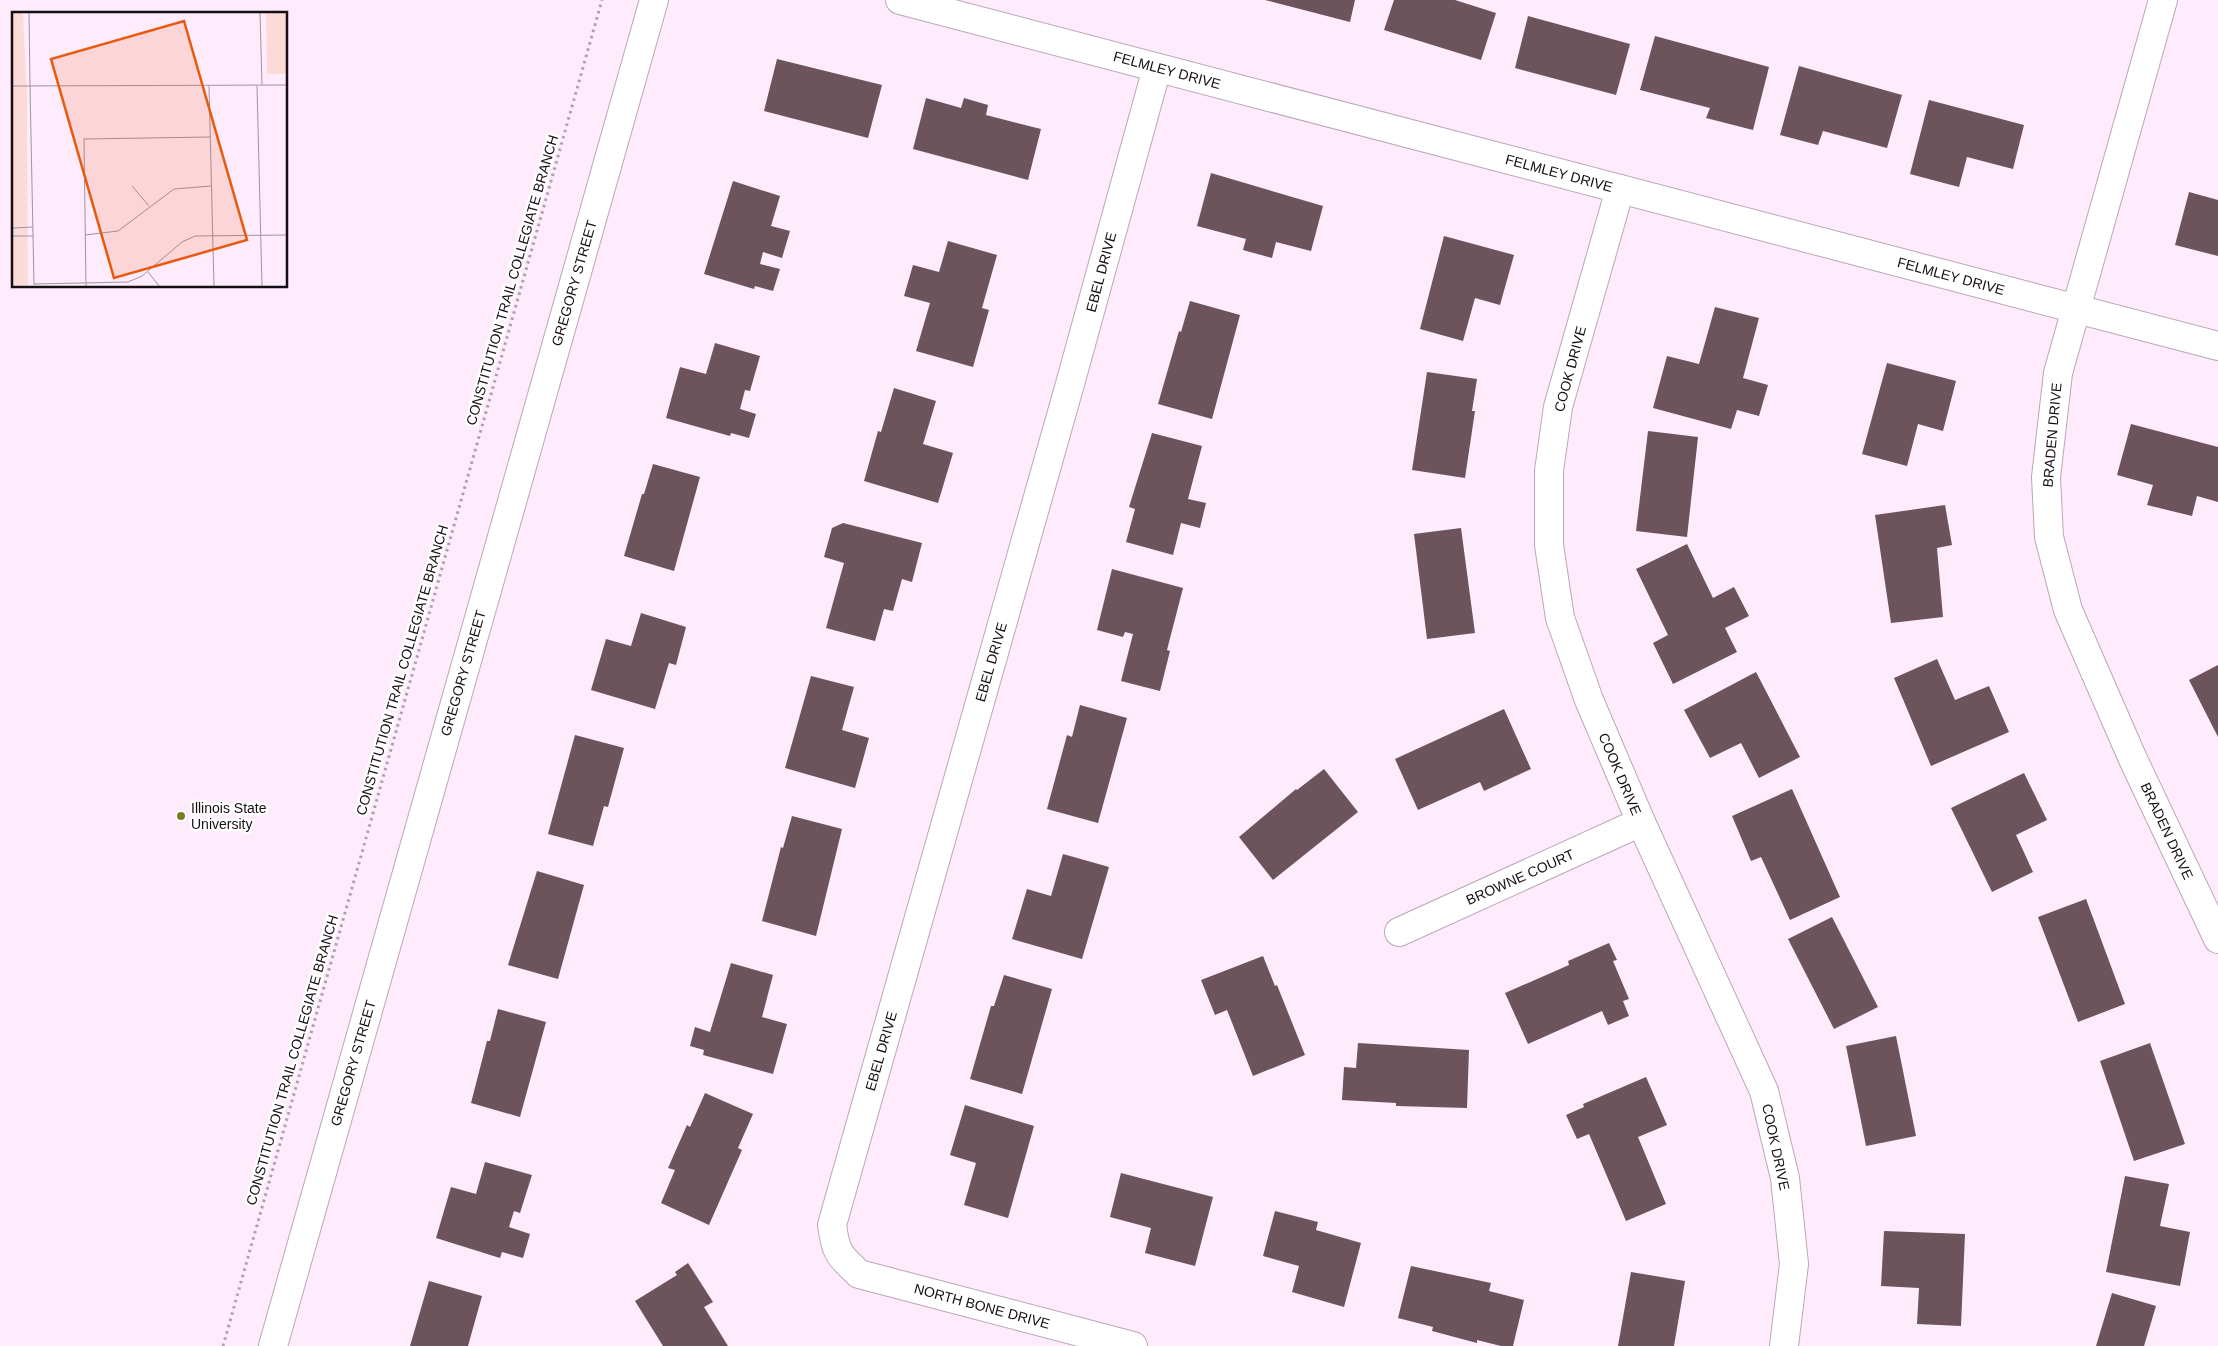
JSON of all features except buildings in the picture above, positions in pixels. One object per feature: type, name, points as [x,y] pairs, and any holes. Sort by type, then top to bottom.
[{"type":"street","name":"GREGORY STREET","points":[[273,1346],[654,0]]},
{"type":"street","name":"FELMLEY DRIVE","points":[[900,0],[2218,346]]},
{"type":"street","name":"BRADEN DRIVE","points":[[2163,0],[2058,373],[2046,477],[2049,537],[2068,610],[2132,758],[2218,939]]},
{"type":"street","name":"EBEL DRIVE","points":[[839,1255],[835,1247],[832,1225],[1070,384],[1157,68]]},
{"type":"street","name":"COOK DRIVE","points":[[1620,189],[1558,407],[1549,471],[1549,544],[1560,618],[1589,700],[1641,822],[1764,1091],[1785,1178],[1794,1264],[1784,1346]]},
{"type":"street","name":"BROWNE COURT","points":[[1399,932],[1641,822]]},
{"type":"street","name":"NORTH BONE DRIVE","points":[[839,1255],[859,1274],[1133,1346]]},
{"type":"path","name":"CONSTITUTION TRAIL COLLEGIATE BRANCH","points":[[223,1346],[602,0]]},
{"type":"place","name":"Illinois State University","points":[[181,816]]}]
